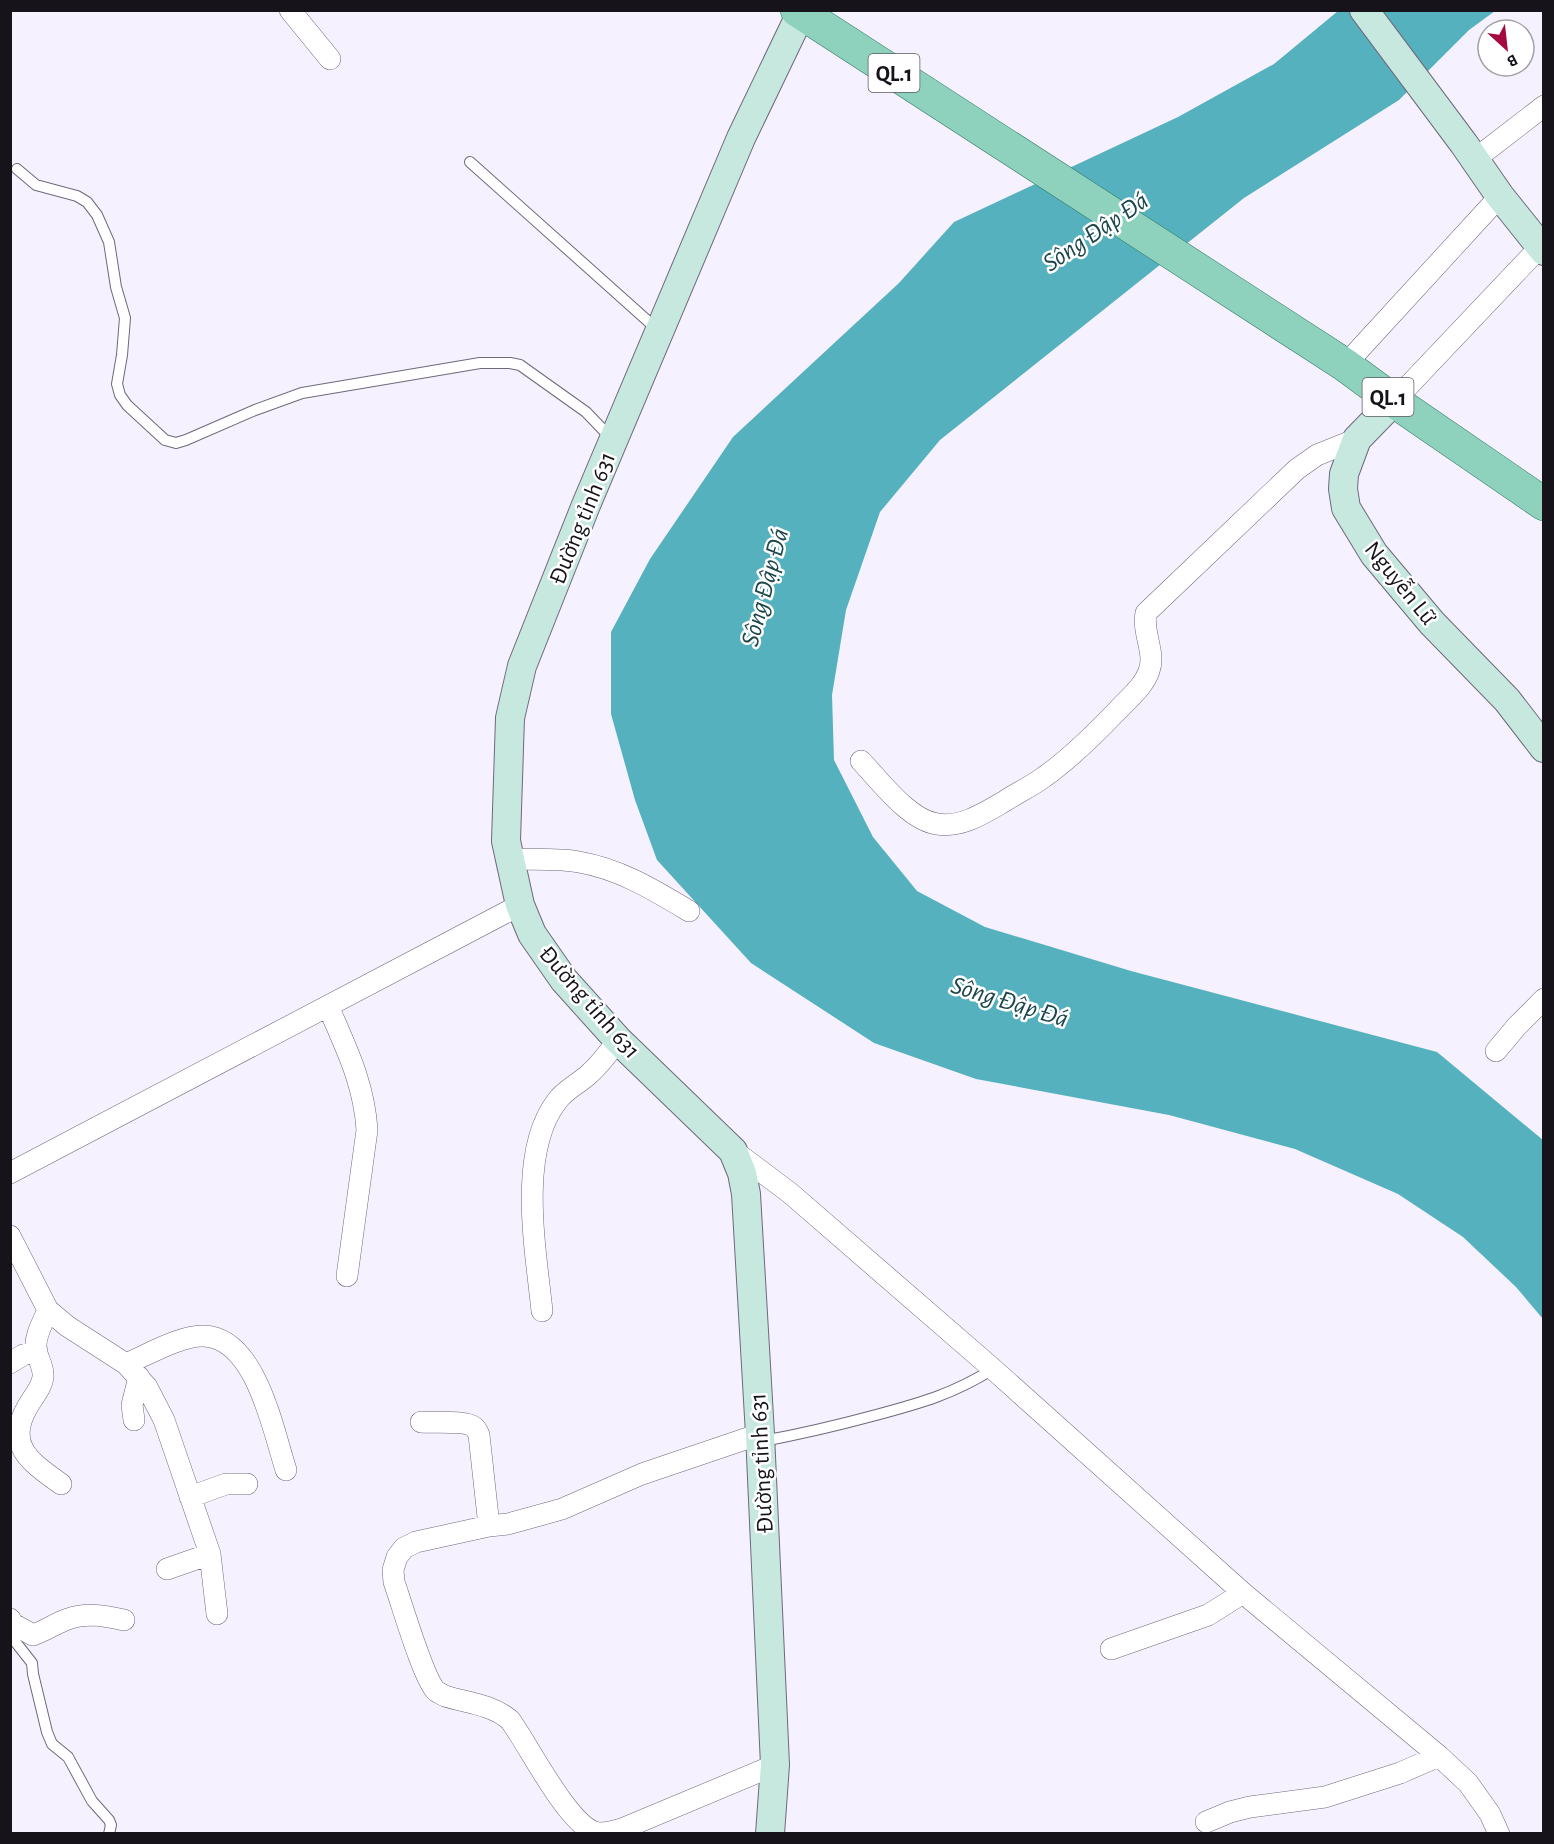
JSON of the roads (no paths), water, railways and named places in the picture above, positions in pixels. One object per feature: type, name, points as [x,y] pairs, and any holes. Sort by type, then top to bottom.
[{"type":"main road","points":[[1364,10],[1500,196],[1542,249]]},
{"type":"main road","name":"QL.1","points":[[800,11],[1345,365],[1544,504]]},
{"type":"main road","name":"Đường tỉnh 631","points":[[770,1833],[775,1765],[760,1438],[746,1194],[742,1173],[733,1151],[618,1040],[564,980],[547,957],[532,934],[520,905],[506,841],[510,718],[522,666],[659,331],[741,138],[800,11]]},
{"type":"main road","name":"Nguyễn Lữ","points":[[1394,401],[1357,439],[1344,474],[1342,489],[1346,508],[1374,554],[1432,623],[1507,700],[1544,748]]},
{"type":"street","points":[[290,10],[330,60]]},
{"type":"street","points":[[1474,160],[1544,106]]},
{"type":"street","points":[[1345,365],[1500,196]]},
{"type":"street","points":[[1394,401],[1542,249]]},
{"type":"street","points":[[861,761],[907,808],[934,824],[958,824],[983,814],[1043,778],[1090,739],[1137,690],[1147,676],[1151,657],[1145,633],[1146,613],[1297,469],[1317,455],[1357,439]]},
{"type":"street","points":[[509,859],[577,862],[606,868],[634,879],[689,911]]},
{"type":"street","points":[[10,1173],[520,905]]},
{"type":"street","points":[[1496,1051],[1544,999]]},
{"type":"street","points":[[328,1006],[360,1082],[366,1108],[367,1130],[347,1276]]},
{"type":"street","points":[[542,1311],[531,1202],[533,1169],[540,1137],[550,1112],[558,1100],[595,1069],[618,1040]]},
{"type":"street","points":[[733,1151],[790,1193],[993,1369],[1243,1593],[1439,1756],[1468,1783],[1490,1814],[1499,1833]]},
{"type":"street","points":[[10,1236],[48,1310],[67,1326],[132,1370],[147,1387],[164,1420],[210,1554],[218,1614]]},
{"type":"street","points":[[48,1310],[37,1337],[37,1352],[43,1375],[41,1384],[22,1416],[20,1442],[30,1461],[61,1484]]},
{"type":"street","points":[[132,1370],[174,1343],[203,1336],[218,1338],[230,1344],[247,1364],[264,1401],[286,1470]]},
{"type":"street","points":[[10,1363],[23,1355],[37,1352]]},
{"type":"street","points":[[132,1370],[134,1420]]},
{"type":"street","points":[[421,1422],[464,1423],[476,1428],[479,1435],[489,1526]]},
{"type":"street","points":[[760,1438],[642,1474],[562,1509],[508,1524],[416,1542],[404,1548],[397,1557],[394,1582],[424,1667],[436,1691],[443,1696],[488,1707],[501,1712],[510,1719],[565,1806],[584,1826],[594,1832],[622,1829],[775,1765]]},
{"type":"street","points":[[190,1497],[226,1484],[247,1484]]},
{"type":"street","points":[[167,1569],[210,1554]]},
{"type":"street","points":[[1111,1649],[1208,1615],[1243,1593]]},
{"type":"street","points":[[11,1621],[33,1635],[69,1618],[98,1615],[124,1620]]},
{"type":"street","points":[[1206,1822],[1250,1807],[1325,1797],[1400,1773],[1439,1756]]},
{"type":"lane","points":[[470,162],[659,331]]},
{"type":"lane","points":[[17,169],[36,185],[77,196],[87,202],[98,215],[109,242],[116,287],[125,318],[123,355],[117,384],[120,395],[127,405],[165,440],[176,443],[186,440],[255,410],[302,393],[480,363],[510,363],[520,365],[586,412],[613,440]]},
{"type":"lane","points":[[760,1438],[812,1433],[928,1401],[966,1386],[993,1369]]},
{"type":"lane","points":[[10,1635],[32,1663],[47,1732],[52,1744],[68,1757],[92,1801],[109,1820],[111,1825],[109,1833]]},
{"type":"water","name":"Sông Đập Đá","points":[[1338,11],[1495,11],[1485,18],[1476,18],[1476,25],[1399,100],[1244,198],[940,440],[880,512],[846,610],[832,695],[834,760],[873,837],[917,891],[985,927],[1131,971],[1437,1052],[1543,1140],[1543,1319],[1516,1287],[1463,1237],[1398,1194],[1295,1149],[1169,1115],[976,1079],[874,1043],[751,963],[657,860],[635,800],[611,714],[611,632],[650,559],[733,437],[899,283],[954,222],[1178,117],[1274,64]]}]
